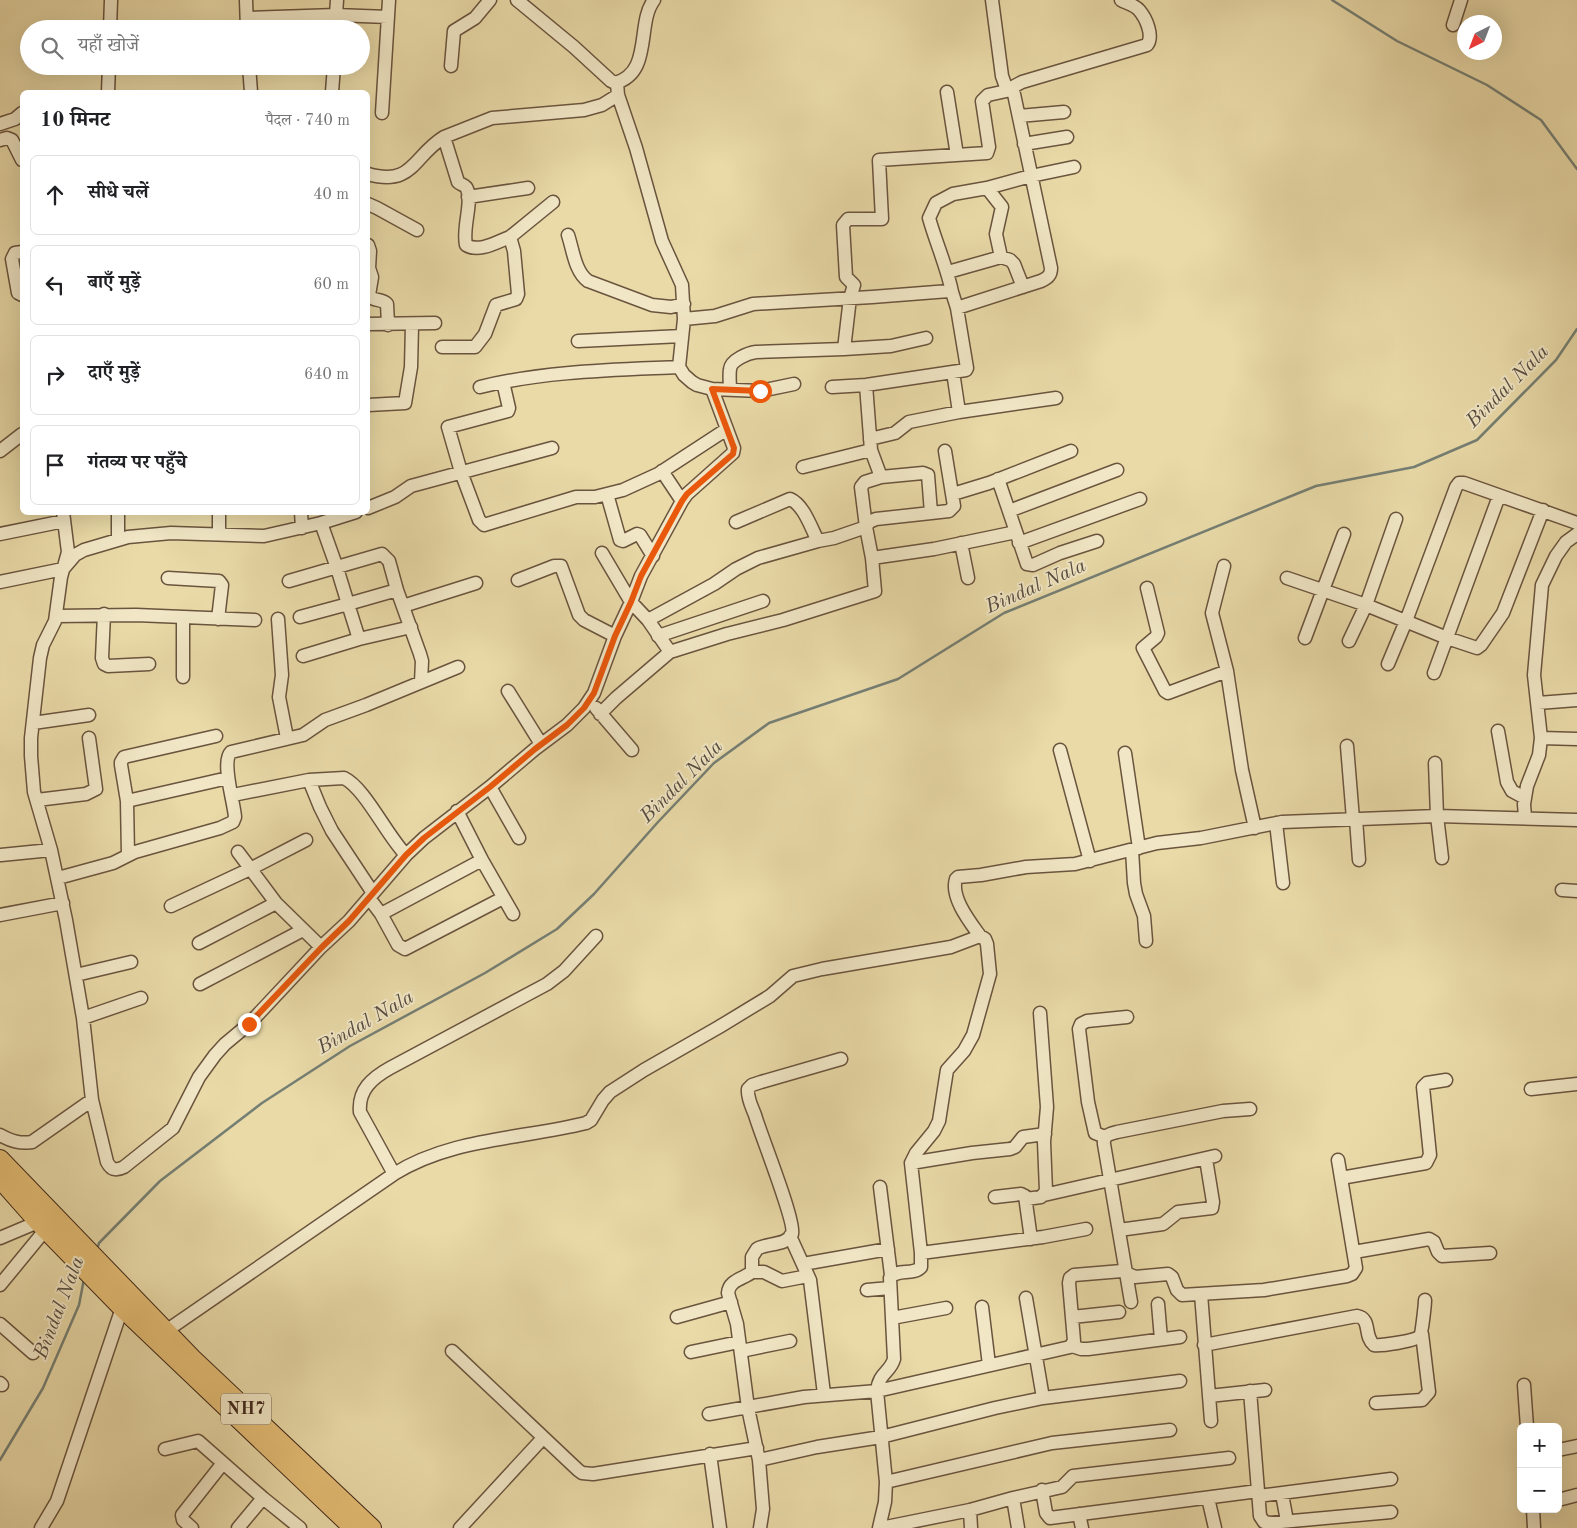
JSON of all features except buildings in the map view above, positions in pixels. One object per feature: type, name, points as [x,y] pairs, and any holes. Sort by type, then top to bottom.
[{"type":"highway","name":"NH7","points":[[0,1159],[72,1246],[118,1297],[272,1442],[372,1528]]},
{"type":"highway","name":"NH7","points":[[1,1180],[42,1225],[72,1246]]},
{"type":"highway","name":"NH7","points":[[118,1297],[166,1331],[353,1528]]},
{"type":"street","points":[[110,0],[110,20]]},
{"type":"street","points":[[246,0],[247,20]]},
{"type":"street","points":[[336,20],[337,0]]},
{"type":"street","points":[[382,113],[389,0]]},
{"type":"street","points":[[452,66],[454,30],[475,18],[490,0]]},
{"type":"street","points":[[517,0],[574,47],[618,89],[662,241],[680,278],[684,319],[679,367],[684,375],[696,385],[712,389],[760,391],[794,384]]},
{"type":"street","points":[[370,174],[387,178],[404,173],[444,138],[492,118],[584,110],[602,104],[618,89],[639,60],[642,52],[648,10],[654,0]]},
{"type":"street","points":[[957,308],[1047,278],[1052,268],[1014,94],[1008,90],[1002,76],[992,0]]},
{"type":"street","points":[[844,349],[850,298],[854,285],[846,277],[843,225],[848,220],[882,219],[879,160],[985,154],[989,151],[990,147],[982,101],[988,95],[1008,90],[1022,82],[1150,43],[1150,34],[1139,10],[1121,0]]},
{"type":"street","points":[[1453,25],[1461,0]]},
{"type":"street","points":[[285,20],[336,16],[388,17]]},
{"type":"street","points":[[108,90],[109,75]]},
{"type":"street","points":[[250,75],[251,90]]},
{"type":"street","points":[[332,90],[333,75]]},
{"type":"street","points":[[947,92],[957,155]]},
{"type":"street","points":[[1018,116],[1064,112]]},
{"type":"street","points":[[0,124],[15,119],[20,115]]},
{"type":"street","points":[[1024,144],[1067,137]]},
{"type":"street","points":[[0,140],[7,138],[12,140],[20,156]]},
{"type":"street","points":[[444,138],[458,182],[467,188],[466,245],[478,248],[510,237],[553,202]]},
{"type":"street","points":[[832,387],[866,385],[964,371],[967,368],[957,308],[948,272],[937,246],[929,218],[936,203],[954,194],[1074,167]]},
{"type":"street","points":[[468,197],[528,188]]},
{"type":"street","points":[[987,188],[1002,207],[996,234],[1001,257]]},
{"type":"street","points":[[370,205],[417,230]]},
{"type":"street","points":[[568,235],[577,266],[581,274],[588,281],[652,305],[671,307],[684,304]]},
{"type":"street","points":[[442,347],[475,347],[485,334],[497,304],[516,299],[518,294],[514,251],[510,237]]},
{"type":"street","points":[[20,252],[15,253],[12,259],[18,293],[20,294]]},
{"type":"street","points":[[948,272],[1001,257],[1010,260],[1014,264],[1023,287]]},
{"type":"street","points":[[370,272],[372,277],[370,289]]},
{"type":"street","points":[[684,319],[715,316],[754,304],[952,292]]},
{"type":"street","points":[[370,296],[387,304],[388,325]]},
{"type":"street","points":[[370,324],[435,323]]},
{"type":"street","points":[[370,405],[405,403],[411,367],[412,324]]},
{"type":"street","points":[[578,341],[682,336]]},
{"type":"street","points":[[730,390],[730,366],[748,354],[756,352],[892,346],[926,338]]},
{"type":"street","points":[[480,388],[503,382],[562,373],[679,367]]},
{"type":"street","points":[[953,372],[959,412]]},
{"type":"street","points":[[503,382],[508,411],[448,426],[461,472],[479,520],[484,524],[576,496],[595,497],[623,490],[662,471],[727,429]]},
{"type":"street","points":[[866,385],[871,445],[881,477]]},
{"type":"street","points":[[0,534],[63,517],[69,548],[63,570],[57,616],[53,628],[43,645],[40,658],[30,748],[32,776],[36,800],[51,850],[63,903],[83,1018],[92,1100],[107,1162],[112,1168],[120,1169],[173,1128],[199,1077],[215,1055],[266,1006],[371,896],[406,855],[457,811],[567,725],[590,700],[641,576],[682,501],[687,494],[733,454],[734,448],[712,389]]},
{"type":"street","points":[[803,467],[871,445],[895,433],[909,422],[959,412],[1056,398]]},
{"type":"street","points":[[0,451],[20,436]]},
{"type":"street","points":[[370,507],[396,497],[411,486],[552,448]]},
{"type":"street","points":[[648,620],[714,584],[750,561],[866,528],[869,522],[876,519],[952,510],[955,503],[945,451]]},
{"type":"street","points":[[953,494],[1071,451]]},
{"type":"street","points":[[1009,511],[1117,470]]},
{"type":"street","points":[[662,471],[682,501]]},
{"type":"street","points":[[600,714],[671,651],[783,620],[873,592],[875,585],[872,558],[861,487],[865,482],[881,477],[923,473],[928,475],[931,513]]},
{"type":"street","points":[[998,479],[1026,564],[1030,566],[1060,553],[1097,541]]},
{"type":"street","points":[[1388,664],[1459,483],[1464,483],[1577,522]]},
{"type":"street","points":[[607,494],[620,540],[623,541],[637,534],[640,535],[653,556]]},
{"type":"street","points":[[1434,673],[1499,496]]},
{"type":"street","points":[[736,522],[790,499],[796,502],[802,510],[818,541]]},
{"type":"street","points":[[872,558],[961,543],[1018,537],[1140,499]]},
{"type":"street","points":[[1287,578],[1366,605],[1474,648],[1481,645],[1503,614],[1544,510]]},
{"type":"street","points":[[118,515],[118,539]]},
{"type":"street","points":[[219,515],[219,534]]},
{"type":"street","points":[[301,515],[302,528]]},
{"type":"street","points":[[0,582],[63,570],[80,552],[118,539],[171,533],[264,536],[321,524],[347,515]]},
{"type":"street","points":[[1349,641],[1366,605],[1396,520]]},
{"type":"street","points":[[321,524],[338,568],[359,640]]},
{"type":"street","points":[[1305,638],[1344,534]]},
{"type":"street","points":[[1525,818],[1527,786],[1539,755],[1541,738],[1534,660],[1542,585],[1556,556],[1566,542],[1577,534]]},
{"type":"street","points":[[961,543],[968,578]]},
{"type":"street","points":[[602,553],[631,602],[648,620],[658,636],[671,651]]},
{"type":"street","points":[[289,582],[382,554],[389,561],[422,661],[421,682]]},
{"type":"street","points":[[518,580],[556,566],[561,566],[579,615],[584,620],[615,636]]},
{"type":"street","points":[[1224,566],[1212,613],[1227,671],[1242,770],[1255,828]]},
{"type":"street","points":[[168,578],[219,581],[222,585],[218,619]]},
{"type":"street","points":[[403,606],[476,583]]},
{"type":"street","points":[[1147,588],[1158,632],[1156,637],[1143,648],[1165,690],[1171,693],[1201,679],[1227,671]]},
{"type":"street","points":[[300,617],[397,590]]},
{"type":"street","points":[[658,636],[763,601]]},
{"type":"street","points":[[57,616],[104,614],[255,620]]},
{"type":"street","points":[[104,614],[102,658],[104,664],[108,666],[149,664]]},
{"type":"street","points":[[183,617],[183,677]]},
{"type":"street","points":[[278,618],[282,675],[278,697],[287,738]]},
{"type":"street","points":[[303,656],[411,626]]},
{"type":"street","points":[[58,878],[113,863],[128,855],[228,825],[233,822],[235,817],[233,795],[228,778],[227,756],[231,752],[303,734],[325,720],[458,667]]},
{"type":"street","points":[[508,691],[541,744]]},
{"type":"street","points":[[590,700],[632,750]]},
{"type":"street","points":[[1538,704],[1577,700]]},
{"type":"street","points":[[33,723],[89,715]]},
{"type":"street","points":[[1498,731],[1507,782],[1512,791],[1525,798]]},
{"type":"street","points":[[128,855],[127,801],[121,765],[124,757],[216,736]]},
{"type":"street","points":[[36,800],[86,794],[96,789],[88,738]]},
{"type":"street","points":[[1541,738],[1577,739]]},
{"type":"street","points":[[1347,746],[1359,860]]},
{"type":"street","points":[[1060,750],[1090,861]]},
{"type":"street","points":[[1125,753],[1135,849],[1134,883],[1144,916],[1146,941]]},
{"type":"street","points":[[1435,763],[1442,858]]},
{"type":"street","points":[[127,801],[228,778]]},
{"type":"street","points":[[233,795],[310,780],[341,778],[349,781],[365,799],[395,843],[406,855]]},
{"type":"street","points":[[310,780],[332,831],[398,945],[405,949],[503,898]]},
{"type":"street","points":[[490,787],[519,838]]},
{"type":"street","points":[[457,811],[513,914]]},
{"type":"street","points":[[867,1290],[891,1282],[899,1272],[919,1270],[921,1267],[911,1163],[939,1121],[947,1070],[964,1051],[973,1035],[990,974],[987,944],[961,909],[954,884],[956,879],[1026,867],[1068,866],[1158,843],[1276,823],[1438,816],[1577,820]]},
{"type":"street","points":[[1276,823],[1282,883]]},
{"type":"street","points":[[171,906],[306,840]]},
{"type":"street","points":[[1,855],[51,850]]},
{"type":"street","points":[[238,852],[276,903],[321,948]]},
{"type":"street","points":[[381,914],[482,860]]},
{"type":"street","points":[[1562,890],[1577,891]]},
{"type":"street","points":[[0,915],[63,903]]},
{"type":"street","points":[[199,944],[276,903]]},
{"type":"street","points":[[200,984],[302,930]]},
{"type":"street","points":[[394,1174],[360,1112],[360,1101],[367,1084],[390,1068],[547,984],[564,971],[596,936]]},
{"type":"street","points":[[166,1331],[394,1174],[418,1161],[484,1142],[586,1122],[596,1113],[610,1092],[770,996],[793,976],[822,969],[957,946],[980,936]]},
{"type":"street","points":[[76,976],[131,962]]},
{"type":"street","points":[[83,1018],[141,998]]},
{"type":"street","points":[[1040,1013],[1047,1106],[1045,1134],[1046,1188],[1044,1195]]},
{"type":"street","points":[[1127,1017],[1087,1021],[1080,1026],[1083,1071],[1090,1119],[1095,1134],[1105,1137],[1116,1132],[1223,1111],[1250,1109]]},
{"type":"street","points":[[752,1272],[752,1257],[757,1249],[779,1243],[790,1236],[792,1230],[788,1208],[758,1124],[748,1089],[752,1085],[761,1082],[841,1059]]},
{"type":"street","points":[[1341,1178],[1426,1163],[1430,1155],[1423,1087],[1427,1083],[1446,1080]]},
{"type":"street","points":[[1531,1089],[1577,1084]]},
{"type":"street","points":[[0,1135],[20,1143],[32,1142],[92,1100]]},
{"type":"street","points":[[911,1163],[1010,1149],[1015,1147],[1023,1137],[1045,1134]]},
{"type":"street","points":[[1105,1137],[1104,1144],[1131,1302]]},
{"type":"street","points":[[1026,1199],[1210,1157],[1212,1208],[1178,1212],[1163,1224],[1119,1230]]},
{"type":"street","points":[[1072,1346],[1074,1341],[1069,1283],[1072,1276],[1125,1272],[1135,1277],[1170,1275],[1174,1279],[1180,1294],[1201,1294],[1264,1290],[1352,1274],[1356,1268],[1338,1160]]},
{"type":"street","points":[[880,1187],[891,1282],[894,1359],[892,1366],[881,1376],[877,1391],[886,1482],[885,1502],[880,1528],[970,1510],[1042,1490],[1062,1487],[1073,1476],[1229,1458]]},
{"type":"street","points":[[995,1197],[1024,1194],[1031,1239]]},
{"type":"street","points":[[0,1238],[42,1225]]},
{"type":"street","points":[[0,1285],[42,1225]]},
{"type":"street","points":[[921,1254],[1031,1239],[1086,1229]]},
{"type":"street","points":[[790,1236],[810,1280],[824,1394]]},
{"type":"street","points":[[1354,1252],[1429,1239],[1434,1242],[1442,1256],[1490,1253]]},
{"type":"street","points":[[760,1528],[763,1509],[758,1454],[748,1408],[737,1324],[728,1293],[729,1287],[752,1272],[764,1272],[782,1281],[806,1270],[888,1249]]},
{"type":"street","points":[[1201,1294],[1211,1421]]},
{"type":"street","points":[[42,1528],[58,1501],[118,1297]]},
{"type":"street","points":[[1026,1298],[1043,1398]]},
{"type":"street","points":[[1376,1403],[1422,1400],[1429,1392],[1422,1334],[1425,1300]]},
{"type":"street","points":[[677,1317],[730,1302]]},
{"type":"street","points":[[1158,1304],[1161,1339]]},
{"type":"street","points":[[982,1307],[989,1365]]},
{"type":"street","points":[[892,1318],[946,1308]]},
{"type":"street","points":[[1072,1317],[1119,1312]]},
{"type":"street","points":[[1204,1345],[1356,1316],[1366,1321],[1368,1338],[1374,1345],[1417,1338],[1422,1334]]},
{"type":"street","points":[[0,1324],[33,1353]]},
{"type":"street","points":[[710,1414],[824,1394],[877,1391],[1072,1346],[1088,1349],[1180,1337]]},
{"type":"street","points":[[691,1352],[790,1340]]},
{"type":"street","points":[[452,1351],[578,1470],[587,1474],[710,1454],[758,1454],[817,1447],[881,1437],[978,1412],[1043,1398],[1180,1382]]},
{"type":"street","points":[[1524,1385],[1527,1423]]},
{"type":"street","points":[[1209,1396],[1265,1390]]},
{"type":"street","points":[[1250,1391],[1260,1516],[1263,1525],[1391,1512]]},
{"type":"street","points":[[886,1482],[1052,1443],[1170,1430]]},
{"type":"street","points":[[460,1528],[544,1438]]},
{"type":"street","points":[[165,1450],[196,1440],[300,1528]]},
{"type":"street","points":[[1562,1449],[1577,1446]]},
{"type":"street","points":[[710,1454],[720,1528]]},
{"type":"street","points":[[192,1528],[183,1520],[182,1515],[223,1463]]},
{"type":"street","points":[[1042,1490],[1048,1517],[1208,1498],[1282,1494],[1391,1479]]},
{"type":"street","points":[[1282,1494],[1287,1522]]},
{"type":"street","points":[[1562,1499],[1577,1496]]},
{"type":"street","points":[[238,1528],[263,1498]]},
{"type":"street","points":[[1013,1498],[1018,1528]]},
{"type":"street","points":[[1208,1498],[1215,1528]]},
{"type":"street","points":[[970,1510],[971,1528]]},
{"type":"street","points":[[1532,1513],[1534,1528]]},
{"type":"street","points":[[1079,1514],[1082,1528]]},
{"type":"waterway","name":"Bindal Nala","points":[[1332,0],[1397,41],[1487,85],[1541,120],[1577,169]]},
{"type":"waterway","name":"Bindal Nala","points":[[97,1249],[99,1243],[160,1181],[262,1103],[350,1046],[485,973],[557,929],[594,894],[714,763],[769,723],[898,679],[1004,613],[1316,486],[1414,467],[1477,440],[1556,360],[1577,329]]},
{"type":"waterway","name":"Bindal Nala","points":[[0,1460],[43,1388],[79,1305],[84,1279]]},
{"type":"route","points":[[249,1024],[349,921],[406,855],[424,838],[490,787],[548,738],[562,730],[584,708],[594,693],[615,636],[641,576],[682,501],[687,494],[733,454],[734,448],[712,389],[760,391]]}]
